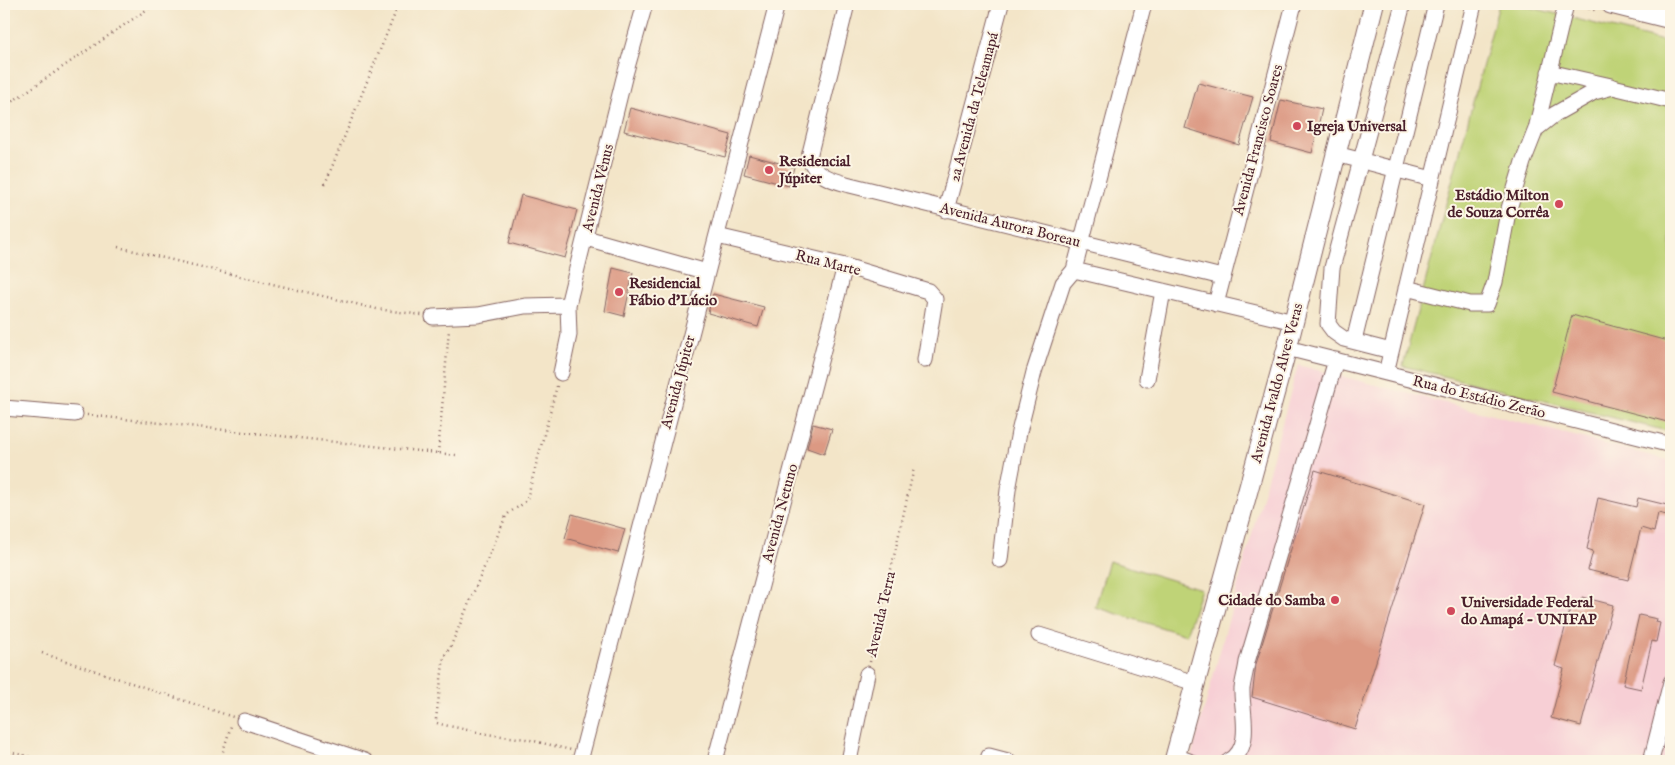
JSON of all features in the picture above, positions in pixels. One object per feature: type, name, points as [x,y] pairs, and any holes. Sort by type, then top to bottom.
[{"type":"main road","name":"Avenida Ivaldo Alves Veras","points":[[1179,760],[1195,683],[1294,322],[1374,4]]},
{"type":"main road","points":[[1611,4],[1671,19]]},
{"type":"street","name":"Avenida Vênus","points":[[561,373],[569,335],[568,305],[624,78],[645,4]]},
{"type":"street","name":"Avenida Júpiter","points":[[581,757],[777,4]]},
{"type":"street","name":"Avenida Aurora Boreau","points":[[847,4],[809,157],[812,166],[820,174],[832,180],[946,210],[1222,277]]},
{"type":"street","name":"2a Avenida da Teleamapá","points":[[946,210],[1001,4]]},
{"type":"street","points":[[1000,560],[1008,490],[1019,432],[1034,372],[1063,283],[1074,270],[1144,4]]},
{"type":"street","name":"Avenida Francisco Soares","points":[[1216,304],[1294,4]]},
{"type":"street","points":[[1391,351],[1344,339],[1334,332],[1328,324],[1332,268],[1403,4]]},
{"type":"street","points":[[1354,341],[1436,4]]},
{"type":"street","points":[[1386,373],[1474,4]]},
{"type":"street","points":[[1406,288],[1470,304],[1486,304],[1495,282],[1508,212],[1523,162],[1536,129],[1566,4]]},
{"type":"street","points":[[1549,72],[1671,101]]},
{"type":"street","points":[[1536,129],[1554,114],[1594,92],[1613,87]]},
{"type":"street","points":[[1336,154],[1432,179]]},
{"type":"street","name":"Rua Marte","points":[[717,236],[845,266],[924,289],[933,295],[935,299],[924,360]]},
{"type":"street","points":[[586,238],[707,272]]},
{"type":"street","name":"Avenida Netuno","points":[[717,761],[845,266]]},
{"type":"street","points":[[1074,270],[1294,322]]},
{"type":"street","points":[[1147,379],[1163,291]]},
{"type":"street","points":[[440,317],[478,315],[525,306],[568,305]]},
{"type":"street","name":"Rua do Estádio Zerão","points":[[1287,348],[1671,445]]},
{"type":"street","points":[[1229,761],[1235,758],[1243,739],[1245,723],[1242,690],[1247,662],[1336,360]]},
{"type":"street","points":[[4,408],[75,414]]},
{"type":"street","points":[[1039,635],[1195,683]]},
{"type":"street","name":"Avenida Terra","points":[[849,761],[867,674]]},
{"type":"street","points":[[1651,761],[1671,682]]},
{"type":"street","points":[[238,723],[364,761]]},
{"type":"street","points":[[989,756],[1008,761]]},
{"type":"path","points":[[4,107],[156,4]]},
{"type":"path","points":[[325,184],[399,4]]},
{"type":"path","points":[[118,247],[376,309],[440,317],[438,453]]},
{"type":"path","points":[[561,373],[527,499],[519,508],[510,511],[505,518],[450,648],[444,656],[436,719],[437,723],[440,724],[486,734],[526,739],[581,757]]},
{"type":"path","points":[[75,414],[456,455]]},
{"type":"path","name":"Avenida Terra","points":[[867,674],[914,468]]},
{"type":"path","points":[[42,653],[238,723],[220,761]]},
{"type":"path","points":[[4,751],[50,761]]},
{"type":"shaded area","name":"Universidade Federal do Amapá - UNIFAP","points":[[1298,365],[1671,461],[1671,761],[1190,761]]},
{"type":"green space","name":"Estádio Milton de Souza Corrêa","points":[[1499,4],[1517,4],[1671,43],[1671,432],[1403,366]]},
{"type":"green space","points":[[1109,561],[1201,589],[1186,635],[1095,607]]},
{"type":"building","points":[[1198,83],[1253,97],[1239,145],[1185,128]]},
{"type":"building","name":"Igreja Universal","points":[[1281,100],[1322,109],[1312,153],[1271,142]]},
{"type":"building","points":[[630,108],[731,135],[725,157],[624,131]]},
{"type":"building","name":"Residencial Júpiter","points":[[749,155],[794,167],[789,186],[744,174]]},
{"type":"building","points":[[521,195],[577,210],[565,258],[509,243]]},
{"type":"building","name":"Residencial Fábio d'Lúcio","points":[[613,268],[633,273],[624,316],[605,311]]},
{"type":"building","points":[[713,294],[764,307],[758,327],[708,313]]},
{"type":"building","points":[[1572,315],[1671,342],[1671,423],[1552,392]]},
{"type":"building","points":[[813,424],[832,429],[824,454],[807,448]]},
{"type":"building","name":"Cidade do Samba","points":[[1315,470],[1425,504],[1355,729],[1252,697],[1256,664]]},
{"type":"building","points":[[1598,498],[1636,507],[1638,498],[1671,506],[1671,516],[1658,513],[1654,532],[1641,528],[1628,580],[1588,570],[1593,551],[1587,549]]},
{"type":"building","points":[[572,514],[625,529],[618,553],[565,538]]},
{"type":"building","points":[[1582,597],[1613,605],[1581,726],[1551,718],[1564,669],[1555,666],[1571,605],[1580,607]]},
{"type":"building","points":[[1639,615],[1657,619],[1656,622],[1660,623],[1656,642],[1652,641],[1641,689],[1623,685]]},
{"type":"place","name":"Igreja Universal","points":[[1297,126]]},
{"type":"place","name":"Residencial Júpiter","points":[[769,170]]},
{"type":"place","name":"Estádio Milton de Souza Corrêa","points":[[1559,204]]},
{"type":"place","name":"Residencial Fábio d'Lúcio","points":[[619,292]]},
{"type":"place","name":"Cidade do Samba","points":[[1335,600]]},
{"type":"place","name":"Universidade Federal do Amapá - UNIFAP","points":[[1451,611]]}]
